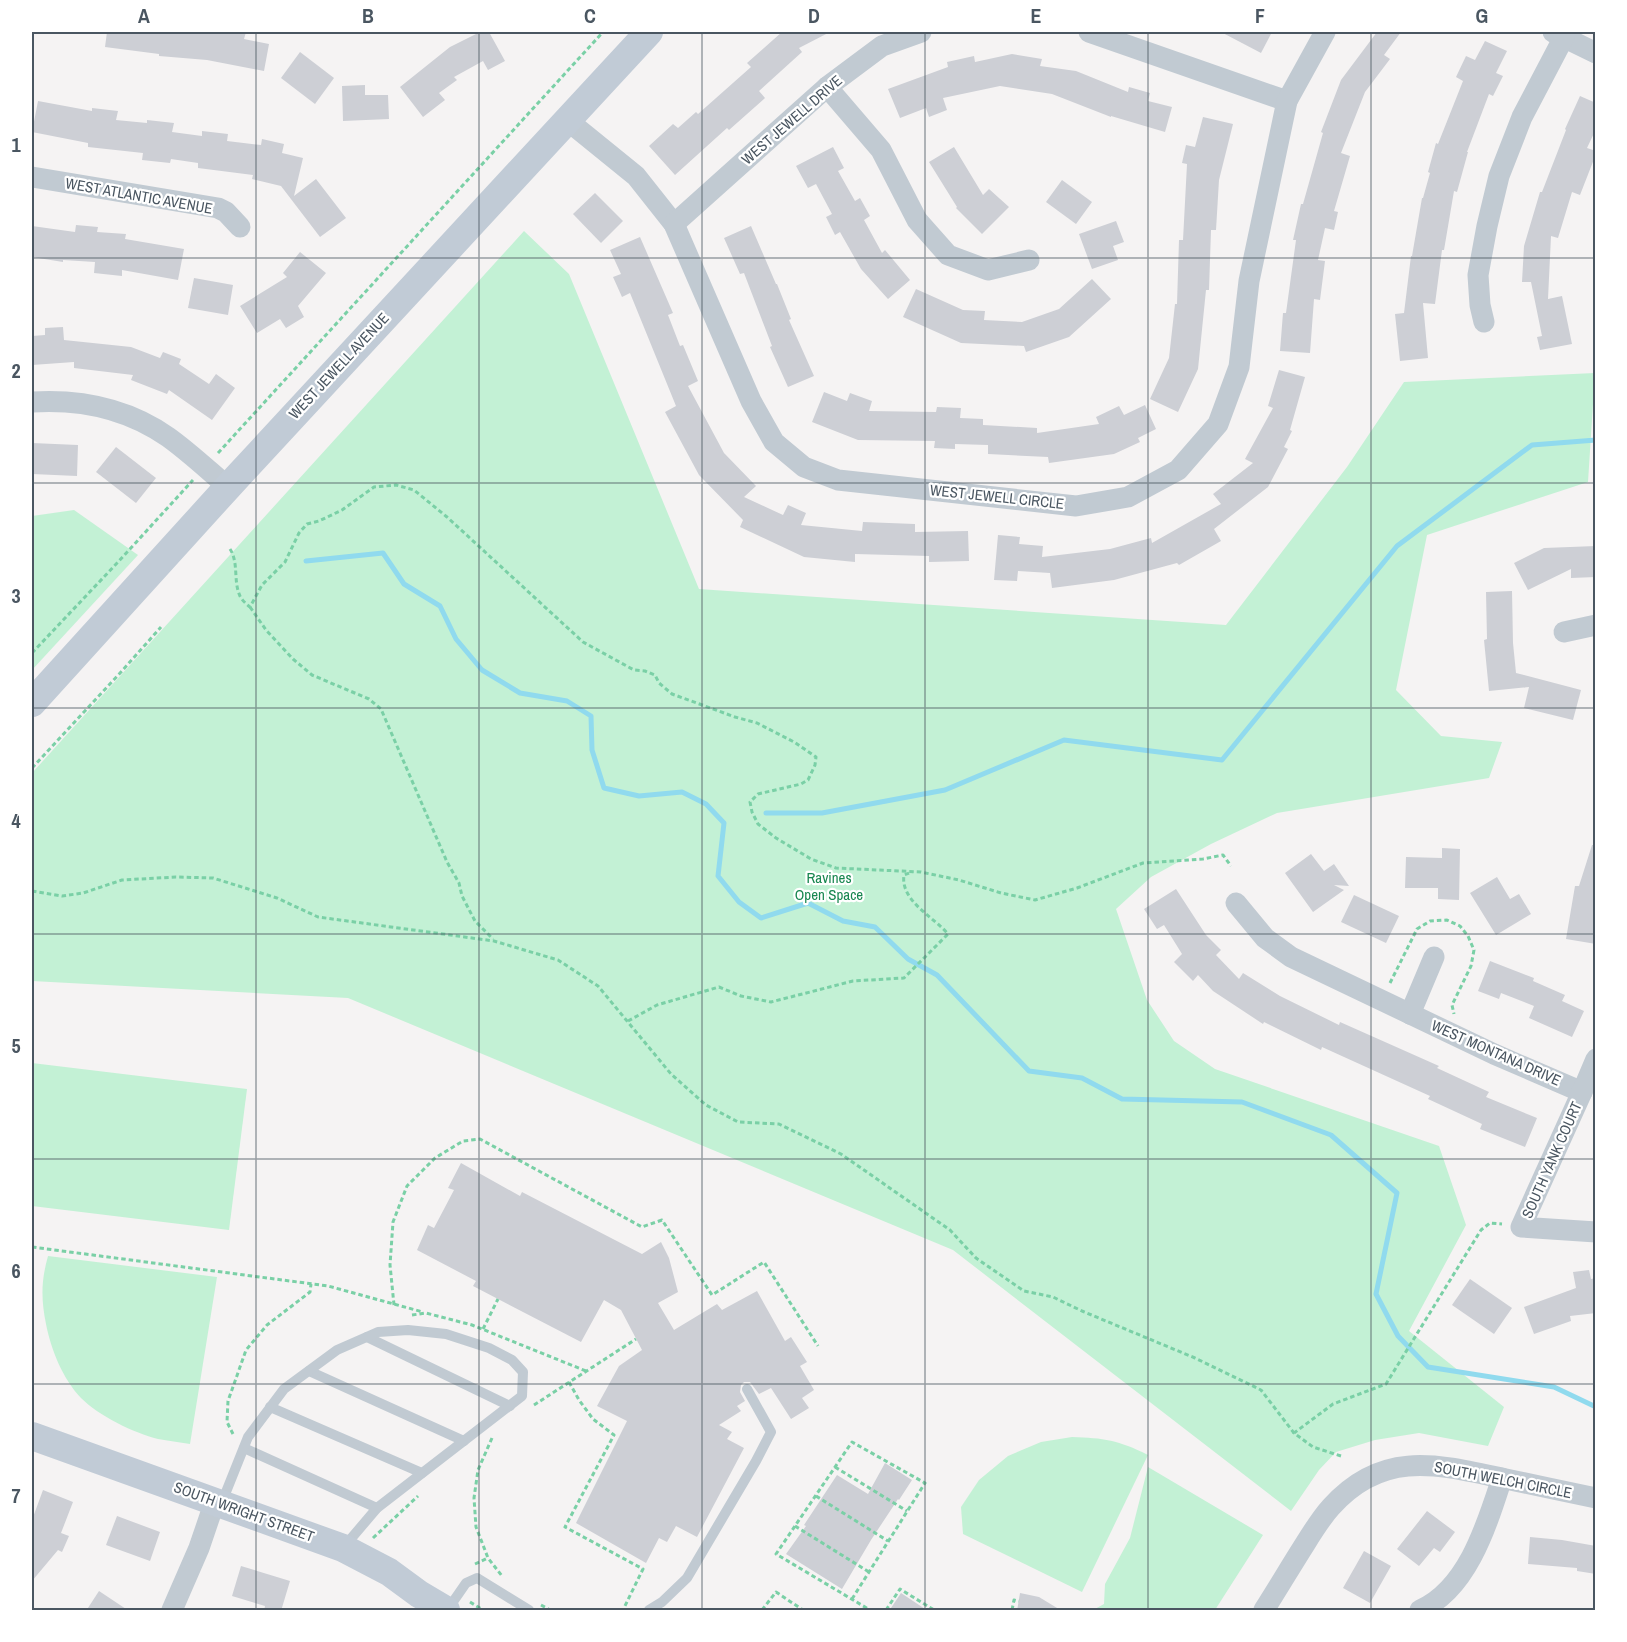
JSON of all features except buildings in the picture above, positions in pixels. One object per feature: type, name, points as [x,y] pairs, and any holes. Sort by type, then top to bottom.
[{"type":"main road","name":"WEST JEWELL AVENUE","points":[[32,703],[649,32]]},
{"type":"main road","name":"SOUTH WRIGHT STREET","points":[[32,1436],[343,1548],[389,1572],[418,1594],[448,1608]]},
{"type":"street","name":"WEST JEWELL DRIVE","points":[[674,224],[827,87],[882,46],[921,32]]},
{"type":"street","points":[[1089,32],[1287,101]]},
{"type":"street","name":"WEST JEWELL CIRCLE","points":[[567,120],[636,176],[674,224],[751,401],[774,442],[804,467],[838,480],[1076,506],[1128,497],[1178,470],[1218,424],[1239,367],[1249,281],[1287,101],[1325,32]]},
{"type":"street","points":[[1484,322],[1480,306],[1478,275],[1482,247],[1497,184],[1508,150],[1561,33],[1596,53]]},
{"type":"street","points":[[827,87],[881,150],[918,220],[948,255],[988,270],[1029,260]]},
{"type":"street","name":"WEST ATLANTIC AVENUE","points":[[32,177],[218,208],[226,212],[240,227]]},
{"type":"street","points":[[32,402],[51,400],[97,406],[136,418],[168,437],[228,488]]},
{"type":"street","points":[[1564,632],[1596,625]]},
{"type":"street","name":"WEST MONTANA DRIVE","points":[[1236,903],[1265,938],[1291,957],[1494,1054],[1582,1092]]},
{"type":"street","points":[[1410,1014],[1434,957]]},
{"type":"street","name":"SOUTH YANK COURT","points":[[1524,1220],[1596,1059]]},
{"type":"street","points":[[1524,1220],[1596,1232]]},
{"type":"street","name":"SOUTH WELCH CIRCLE","points":[[1264,1611],[1331,1507],[1353,1487],[1376,1473],[1404,1465],[1455,1468],[1596,1498]]},
{"type":"street","points":[[1420,1611],[1445,1594],[1461,1573],[1484,1532],[1502,1478]]},
{"type":"street","points":[[172,1611],[218,1502]]},
{"type":"lane","points":[[218,1502],[248,1437],[284,1389],[337,1350],[378,1332],[408,1330],[446,1334],[489,1348],[512,1360],[524,1372],[522,1396],[377,1508],[343,1548]]},
{"type":"lane","points":[[367,1337],[510,1406]]},
{"type":"lane","points":[[309,1371],[464,1441]]},
{"type":"lane","points":[[649,1611],[687,1578],[771,1432],[747,1389]]},
{"type":"lane","points":[[270,1407],[422,1473]]},
{"type":"lane","points":[[243,1448],[377,1508]]},
{"type":"lane","points":[[448,1608],[466,1583],[477,1578],[529,1611]]},
{"type":"path","points":[[32,653],[603,32]]},
{"type":"path","points":[[250,607],[262,585],[285,562],[299,533],[308,524],[342,510],[374,487],[396,485],[414,490],[447,517],[583,642],[634,670],[655,675],[659,683],[672,694],[757,723],[794,742],[816,757],[808,780],[801,784],[758,794],[750,802],[758,824],[811,859],[836,868],[914,872],[959,880],[1001,893],[1035,900],[1077,888],[1143,863],[1203,859],[1222,855],[1231,866]]},
{"type":"path","points":[[231,549],[235,556],[236,580],[240,597],[266,630],[312,675],[369,699],[381,710],[442,851],[459,883],[462,896],[475,921],[494,941]]},
{"type":"path","points":[[32,768],[161,627]]},
{"type":"path","points":[[628,1021],[657,1005],[719,987],[741,996],[771,1002],[853,981],[904,978],[948,934],[910,897],[903,882],[904,875],[914,872]]},
{"type":"path","points":[[32,891],[62,896],[83,893],[122,880],[176,877],[213,879],[277,898],[318,917],[494,941],[558,960],[598,986],[671,1074],[706,1105],[738,1122],[779,1124],[841,1154],[950,1230],[976,1258],[1024,1292],[1053,1297],[1195,1358],[1261,1390],[1294,1433],[1313,1447],[1341,1456]]},
{"type":"path","points":[[394,1305],[390,1265],[393,1222],[407,1186],[435,1158],[463,1141],[480,1139],[642,1227],[662,1220],[712,1295],[764,1262],[818,1346]]},
{"type":"path","points":[[1294,1433],[1333,1404],[1386,1384],[1481,1230],[1490,1224],[1506,1225],[1515,1212],[1524,1220]]},
{"type":"path","points":[[32,1247],[328,1286],[483,1329],[586,1371]]},
{"type":"path","points":[[238,1428],[233,1434],[227,1422],[228,1401],[246,1350],[267,1325],[310,1292],[311,1284]]},
{"type":"path","points":[[483,1329],[498,1299]]},
{"type":"path","points":[[403,1316],[426,1313]]},
{"type":"path","points":[[532,1406],[636,1340]]},
{"type":"path","points":[[569,1382],[593,1419],[614,1435],[565,1527],[643,1569],[623,1611]]},
{"type":"path","points":[[486,1438],[495,1431],[478,1470],[474,1498],[476,1527],[488,1558],[507,1582]]},
{"type":"path","points":[[852,1599],[925,1483],[852,1442],[776,1554],[870,1611]]},
{"type":"path","points":[[835,1467],[907,1511]]},
{"type":"path","points":[[372,1539],[419,1495]]},
{"type":"path","points":[[816,1495],[888,1541]]},
{"type":"path","points":[[795,1526],[869,1572]]},
{"type":"path","points":[[886,1611],[900,1589],[934,1611]]},
{"type":"path","points":[[762,1611],[776,1592],[803,1611]]},
{"type":"path","points":[[1012,1611],[1014,1600],[1018,1601]]},
{"type":"path","points":[[541,1605],[550,1611]]},
{"type":"path","points":[[448,1608],[483,1611]]},
{"type":"path","points":[[734,1611],[740,1611]]},
{"type":"green space","name":"Ravines Open Space","points":[[524,231],[569,274],[699,589],[1226,625],[1347,467],[1404,382],[1595,373],[1588,482],[1427,535],[1396,690],[1441,736],[1502,742],[1489,778],[1277,813],[1211,844],[1151,877],[1116,909],[1147,1000],[1174,1041],[1215,1069],[1439,1146],[1466,1225],[1409,1331],[1504,1407],[1488,1446],[1419,1433],[1375,1440],[1336,1452],[1319,1470],[1291,1511],[953,1250],[348,998],[32,981],[32,773]]},
{"type":"green space","points":[[74,510],[138,555],[32,670],[32,516]]},
{"type":"green space","points":[[32,1063],[247,1089],[229,1230],[32,1206]]},
{"type":"green space","points":[[48,1256],[217,1277],[190,1444],[138,1433],[97,1411],[81,1398],[59,1364],[46,1324],[42,1290]]},
{"type":"green space","points":[[1072,1437],[1111,1441],[1148,1455],[1082,1592],[963,1534],[961,1507],[979,1480],[1008,1456],[1041,1442]]},
{"type":"green space","points":[[1148,1467],[1263,1535],[1215,1610],[1093,1610],[1104,1604],[1105,1584],[1130,1538]]},
{"type":"waterway","points":[[766,813],[822,813],[945,790],[1064,740],[1222,760],[1397,546],[1532,445],[1596,440]]},
{"type":"waterway","points":[[306,561],[383,553],[404,584],[440,606],[456,639],[482,670],[520,693],[567,701],[591,716],[592,750],[604,788],[639,796],[682,792],[706,804],[724,823],[718,876],[739,902],[761,918],[808,903],[843,921],[875,927],[908,959],[937,975],[1029,1071],[1082,1078],[1122,1099],[1242,1102],[1331,1135],[1397,1193],[1376,1294],[1398,1336],[1428,1367],[1554,1387],[1596,1407]]}]
